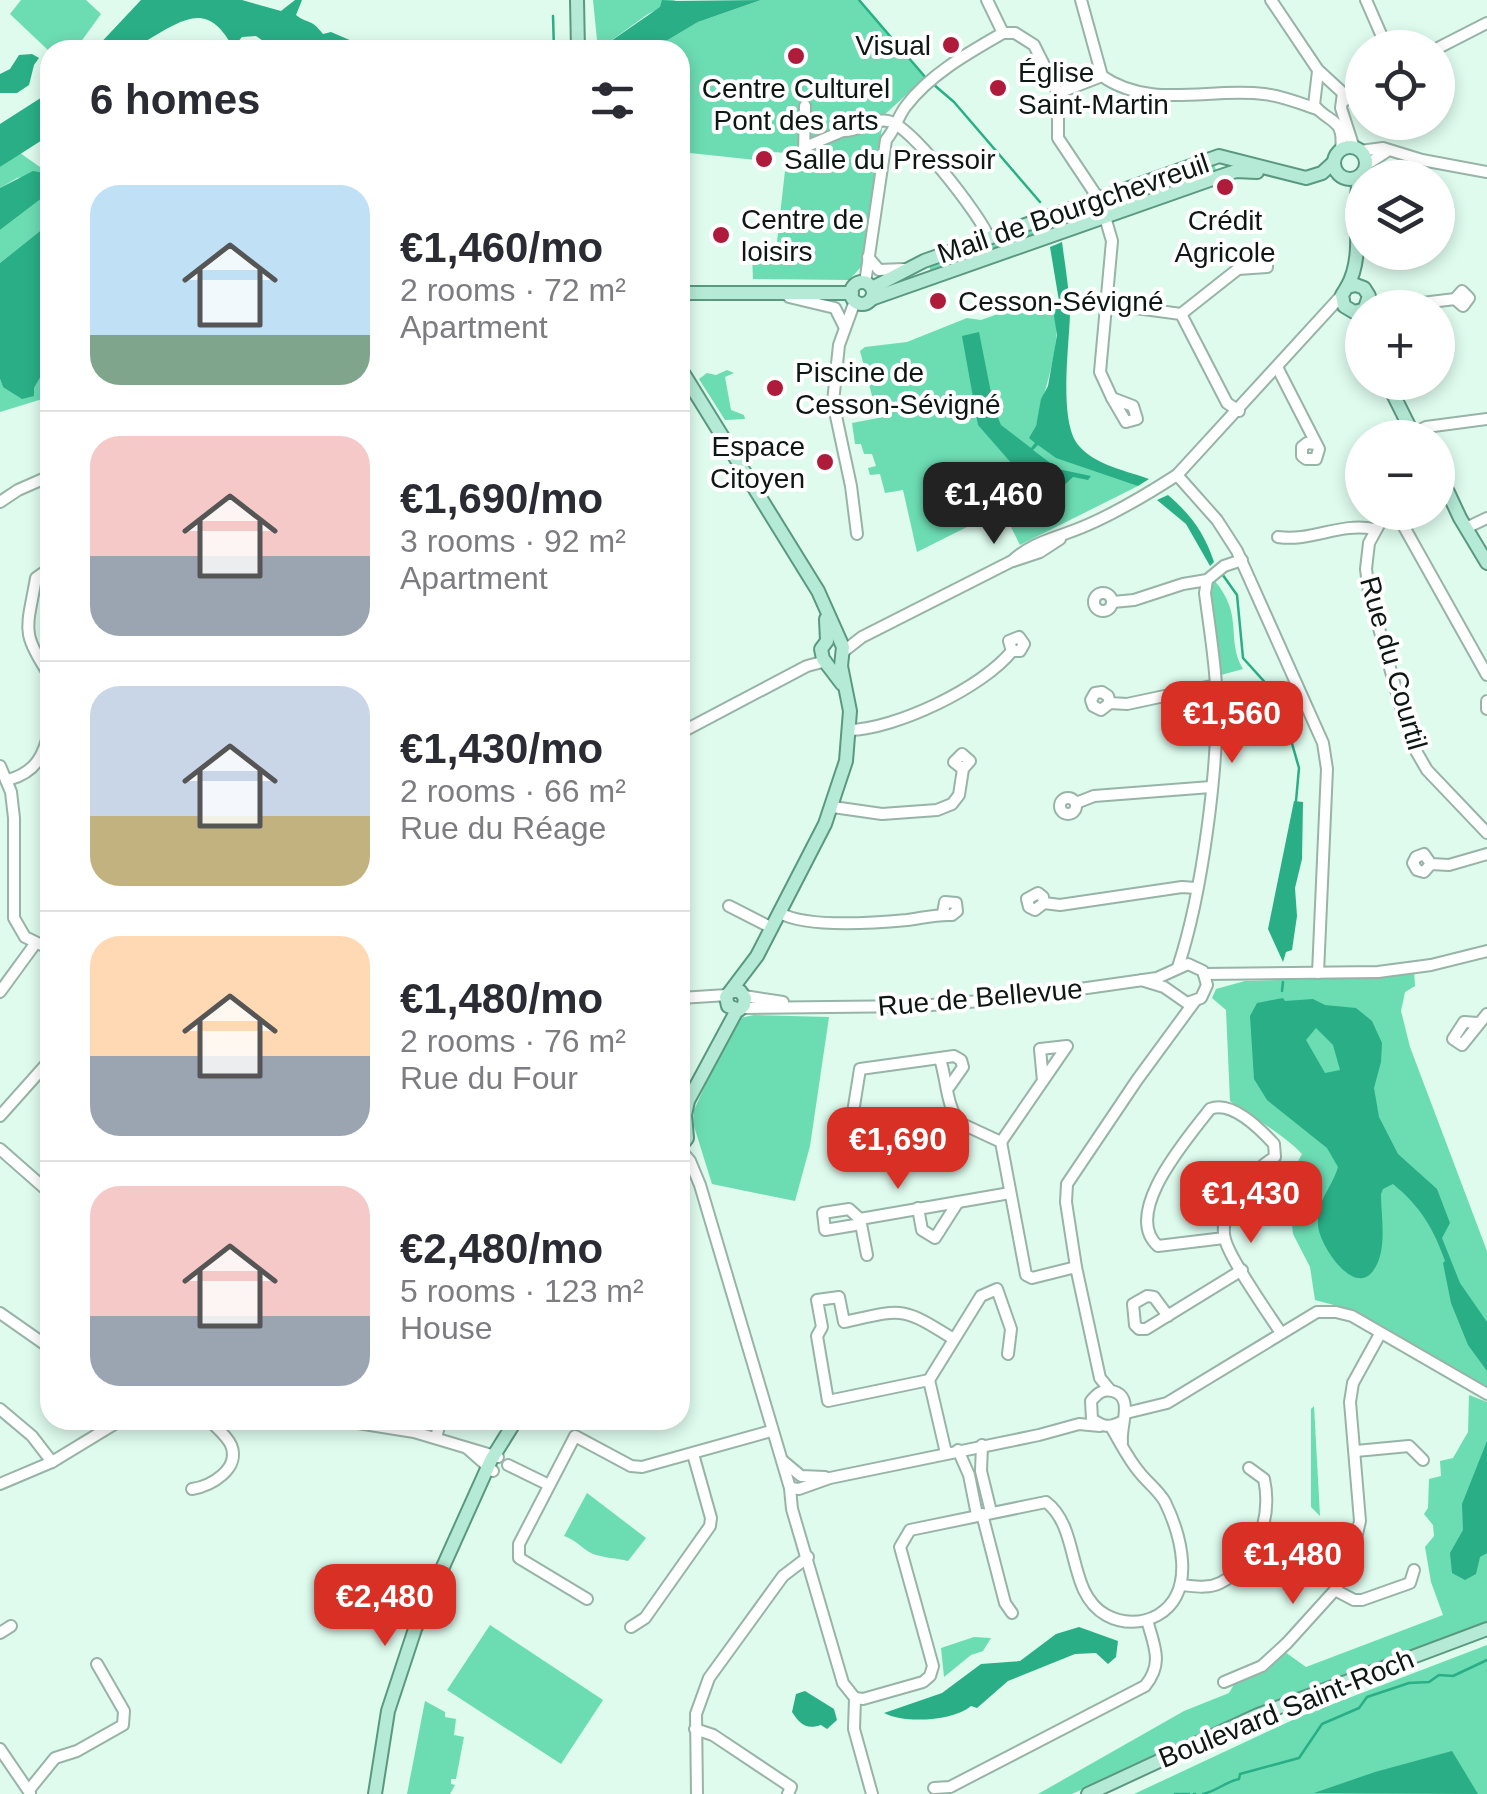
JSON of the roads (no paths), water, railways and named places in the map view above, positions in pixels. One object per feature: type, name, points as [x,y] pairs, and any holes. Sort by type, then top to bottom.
[{"type":"main road","points":[[577,0],[578,40]]},
{"type":"main road","name":"Mail de Bourgchevreuil","points":[[869,290],[910,268],[1219,156],[1306,178],[1345,165]]},
{"type":"main road","name":"Mail de Bourgchevreuil","points":[[869,290],[1105,217],[1236,171],[1304,183],[1345,165]]},
{"type":"main road","points":[[1098,198],[1105,217]]},
{"type":"main road","points":[[1345,304],[1344,291],[1353,270]]},
{"type":"main road","points":[[1358,270],[1364,288]]},
{"type":"main road","points":[[1344,291],[1356,285],[1364,288]]},
{"type":"main road","points":[[690,292],[853,297],[864,304],[869,290]]},
{"type":"main road","points":[[690,384],[813,581],[826,611],[845,689],[849,730],[844,771],[833,806],[690,1096]]},
{"type":"main road","points":[[1455,505],[1487,563]]},
{"type":"main road","points":[[690,1082],[735,1001]]},
{"type":"main road","points":[[374,1789],[388,1711],[406,1653],[426,1602],[514,1430]]},
{"type":"main road","name":"Boulevard Saint-Roch","points":[[1088,1794],[1258,1715],[1487,1629]]},
{"type":"street","points":[[987,0],[1003,34]]},
{"type":"street","points":[[1081,0],[1102,76],[1123,88],[1157,95],[1255,93],[1295,101],[1329,115],[1340,131],[1349,160]]},
{"type":"street","points":[[1270,0],[1318,70],[1335,86],[1343,105],[1350,160]]},
{"type":"street","points":[[1366,0],[1379,30]]},
{"type":"street","points":[[1455,39],[1487,23]]},
{"type":"street","points":[[869,290],[868,256],[886,140],[899,125],[903,108],[924,87],[963,56],[1003,34],[1015,33],[1034,46],[1058,93],[1058,138],[1098,198]]},
{"type":"street","points":[[1317,109],[1318,70]]},
{"type":"street","points":[[1058,93],[1102,76]]},
{"type":"street","points":[[1295,101],[1335,86],[1345,86]]},
{"type":"street","points":[[1329,115],[1345,103]]},
{"type":"street","points":[[805,106],[804,152],[844,130],[849,132],[878,121],[894,121],[910,132],[990,238]]},
{"type":"street","points":[[1360,160],[1392,150],[1435,160]]},
{"type":"street","points":[[1455,165],[1487,172]]},
{"type":"street","points":[[1105,217],[1112,242],[1100,372],[1112,398]]},
{"type":"street","points":[[868,256],[879,270],[910,268]]},
{"type":"street","points":[[1106,304],[1181,314],[1238,270]]},
{"type":"street","points":[[690,728],[1012,561],[1036,543],[1068,533],[1164,484],[1238,411],[1344,291]]},
{"type":"street","points":[[768,292],[835,308],[845,328]]},
{"type":"street","points":[[853,297],[839,345],[833,402],[851,486],[856,534]]},
{"type":"street","points":[[1322,319],[1331,313],[1345,312]]},
{"type":"street","points":[[1181,314],[1224,397],[1238,411]]},
{"type":"street","points":[[1277,367],[1316,444]]},
{"type":"street","points":[[1455,426],[1487,419]]},
{"type":"street","points":[[1177,475],[1226,533],[1242,560],[1316,724],[1325,754],[1318,973]]},
{"type":"street","points":[[0,502],[40,480]]},
{"type":"street","points":[[1470,526],[1487,518]]},
{"type":"street","points":[[1278,537],[1298,538],[1345,526]]},
{"type":"street","name":"Rue du Courtil","points":[[1374,530],[1367,554],[1367,582],[1410,734],[1420,758],[1438,784],[1487,833]]},
{"type":"street","name":"Rue du Courtil","points":[[1406,530],[1487,675]]},
{"type":"street","points":[[1112,602],[1134,600],[1207,580],[1224,566],[1242,560]]},
{"type":"street","points":[[40,575],[36,578],[27,628],[28,643],[40,661]]},
{"type":"street","points":[[1177,1026],[1175,970],[1186,942],[1210,787],[1216,685],[1205,593],[1207,580]]},
{"type":"street","points":[[849,730],[875,727],[938,705],[1012,652]]},
{"type":"street","points":[[1110,703],[1126,704],[1216,685]]},
{"type":"street","points":[[1487,701],[1487,709]]},
{"type":"street","points":[[40,762],[18,777],[3,773],[14,818],[17,926],[40,946]]},
{"type":"street","points":[[833,806],[844,811],[882,814],[942,809],[959,794],[963,769]]},
{"type":"street","points":[[1076,803],[1094,796],[1210,787]]},
{"type":"street","points":[[1431,864],[1449,865],[1487,854]]},
{"type":"street","points":[[0,876],[14,874]]},
{"type":"street","points":[[1044,904],[1196,888]]},
{"type":"street","points":[[729,906],[772,928]]},
{"type":"street","points":[[780,913],[797,920],[889,922],[943,913]]},
{"type":"street","points":[[1104,1391],[1076,1267],[1065,1194],[1070,1175],[1203,995],[1203,975],[1186,942]]},
{"type":"street","points":[[0,992],[35,944]]},
{"type":"street","points":[[1175,970],[1188,964],[1203,975],[1415,968],[1487,950]]},
{"type":"street","name":"Rue de Bellevue","points":[[690,998],[819,1006],[966,1002],[1141,980],[1175,970]]},
{"type":"street","name":"Rue de Bellevue","points":[[1141,980],[1173,994]]},
{"type":"street","points":[[1173,994],[1182,1002],[1195,1002]]},
{"type":"street","points":[[1478,1024],[1487,1014]]},
{"type":"street","points":[[949,1087],[963,1067],[954,1056],[860,1068],[852,1140],[860,1143],[925,1134],[960,1123]]},
{"type":"street","points":[[940,1059],[949,1087],[950,1111],[960,1123],[1001,1142]]},
{"type":"street","points":[[0,1116],[40,1075]]},
{"type":"street","points":[[1044,1081],[1001,1142],[1026,1275],[1032,1278],[1076,1267]]},
{"type":"street","points":[[1224,1238],[1158,1246],[1152,1240],[1147,1214],[1150,1194],[1210,1109],[1218,1106],[1228,1108],[1262,1131],[1274,1144],[1274,1156],[1257,1167],[1228,1212],[1224,1238],[1281,1332]]},
{"type":"street","points":[[1,1153],[40,1185]]},
{"type":"street","points":[[690,1158],[779,1456],[796,1482],[792,1509],[843,1683],[855,1698],[854,1729],[872,1794]]},
{"type":"street","points":[[867,1255],[861,1221],[1010,1193]]},
{"type":"street","points":[[918,1208],[922,1230],[935,1238],[958,1202]]},
{"type":"street","points":[[1168,1316],[1242,1270]]},
{"type":"street","points":[[1008,1354],[1011,1329],[997,1288],[981,1296],[929,1380],[952,1451],[969,1475],[983,1514],[1012,1613]]},
{"type":"street","points":[[844,1322],[839,1296],[817,1300],[822,1327],[817,1336],[828,1400],[929,1380]]},
{"type":"street","points":[[822,1327],[902,1312],[952,1338]]},
{"type":"street","points":[[796,1482],[1040,1435],[1167,1403],[1317,1312],[1352,1316],[1487,1394]]},
{"type":"street","points":[[0,1313],[40,1341]]},
{"type":"street","points":[[1224,1682],[1262,1666],[1335,1590],[1351,1560],[1360,1527],[1350,1402],[1353,1384],[1380,1334]]},
{"type":"street","points":[[1068,1426],[1104,1391]]},
{"type":"street","points":[[855,1698],[923,1682],[930,1676],[933,1666],[900,1547],[910,1530],[1046,1502],[1058,1511],[1086,1594],[1097,1608],[1127,1622],[1147,1620],[1170,1606],[1181,1584],[1183,1563],[1179,1544],[1164,1499],[1139,1473],[1123,1448],[1117,1418],[1121,1395],[1104,1391]]},
{"type":"street","points":[[0,1409],[32,1436],[52,1462]]},
{"type":"street","points":[[1089,1409],[1092,1419],[1117,1418]]},
{"type":"street","points":[[0,1484],[52,1462],[105,1430]]},
{"type":"street","points":[[192,1489],[212,1484],[230,1464],[234,1452],[220,1430]]},
{"type":"street","points":[[396,1430],[436,1437],[467,1448],[549,1485]]},
{"type":"street","points":[[436,1437],[438,1430]]},
{"type":"street","points":[[587,1600],[519,1558],[519,1544],[575,1436],[642,1468],[771,1431]]},
{"type":"street","points":[[982,1445],[983,1514]]},
{"type":"street","points":[[1356,1451],[1408,1446],[1423,1460]]},
{"type":"street","points":[[632,1628],[645,1618],[710,1526],[693,1454]]},
{"type":"street","points":[[1181,1584],[1219,1584],[1250,1553],[1262,1532],[1268,1500],[1264,1479],[1249,1468]]},
{"type":"street","points":[[697,1794],[695,1730],[700,1698],[709,1678],[783,1576],[808,1558]]},
{"type":"street","points":[[1335,1590],[1362,1600],[1410,1583],[1414,1570]]},
{"type":"street","points":[[934,1788],[950,1788],[1145,1686],[1155,1674],[1157,1658],[1147,1620]]},
{"type":"street","points":[[0,1633],[12,1626]]},
{"type":"street","points":[[1,1754],[30,1792],[55,1758],[77,1751],[123,1725],[124,1711],[97,1664]]},
{"type":"street","points":[[695,1730],[713,1734],[791,1787],[788,1794]]},
{"type":"waterway","points":[[859,0],[926,78]]},
{"type":"waterway","points":[[553,16],[554,40]]},
{"type":"waterway","points":[[933,84],[954,102],[1040,202]]},
{"type":"waterway","points":[[1220,571],[1237,595],[1243,658],[1279,698],[1299,768],[1296,801]]},
{"type":"waterway","points":[[1282,991],[1283,982]]},
{"type":"waterway","points":[[1203,1794],[1239,1779],[1240,1774],[1299,1758],[1322,1724],[1359,1708],[1367,1697],[1409,1683],[1429,1682],[1439,1675],[1453,1676],[1487,1660]]},
{"type":"waterway","points":[[1181,1794],[1189,1794]]},
{"type":"place","name":"Visual","points":[[951,45]]},
{"type":"place","name":"Centre Culturel Pont des arts","points":[[796,56]]},
{"type":"place","name":"Église Saint-Martin","points":[[998,88]]},
{"type":"place","name":"Salle du Pressoir","points":[[764,159]]},
{"type":"place","name":"Crédit Agricole","points":[[1225,187]]},
{"type":"place","name":"Centre de loisirs","points":[[721,235]]},
{"type":"place","name":"Cesson-Sévigné","points":[[938,301]]},
{"type":"place","name":"Piscine de Cesson-Sévigné","points":[[775,388]]},
{"type":"place","name":"Espace Citoyen","points":[[825,462]]}]
